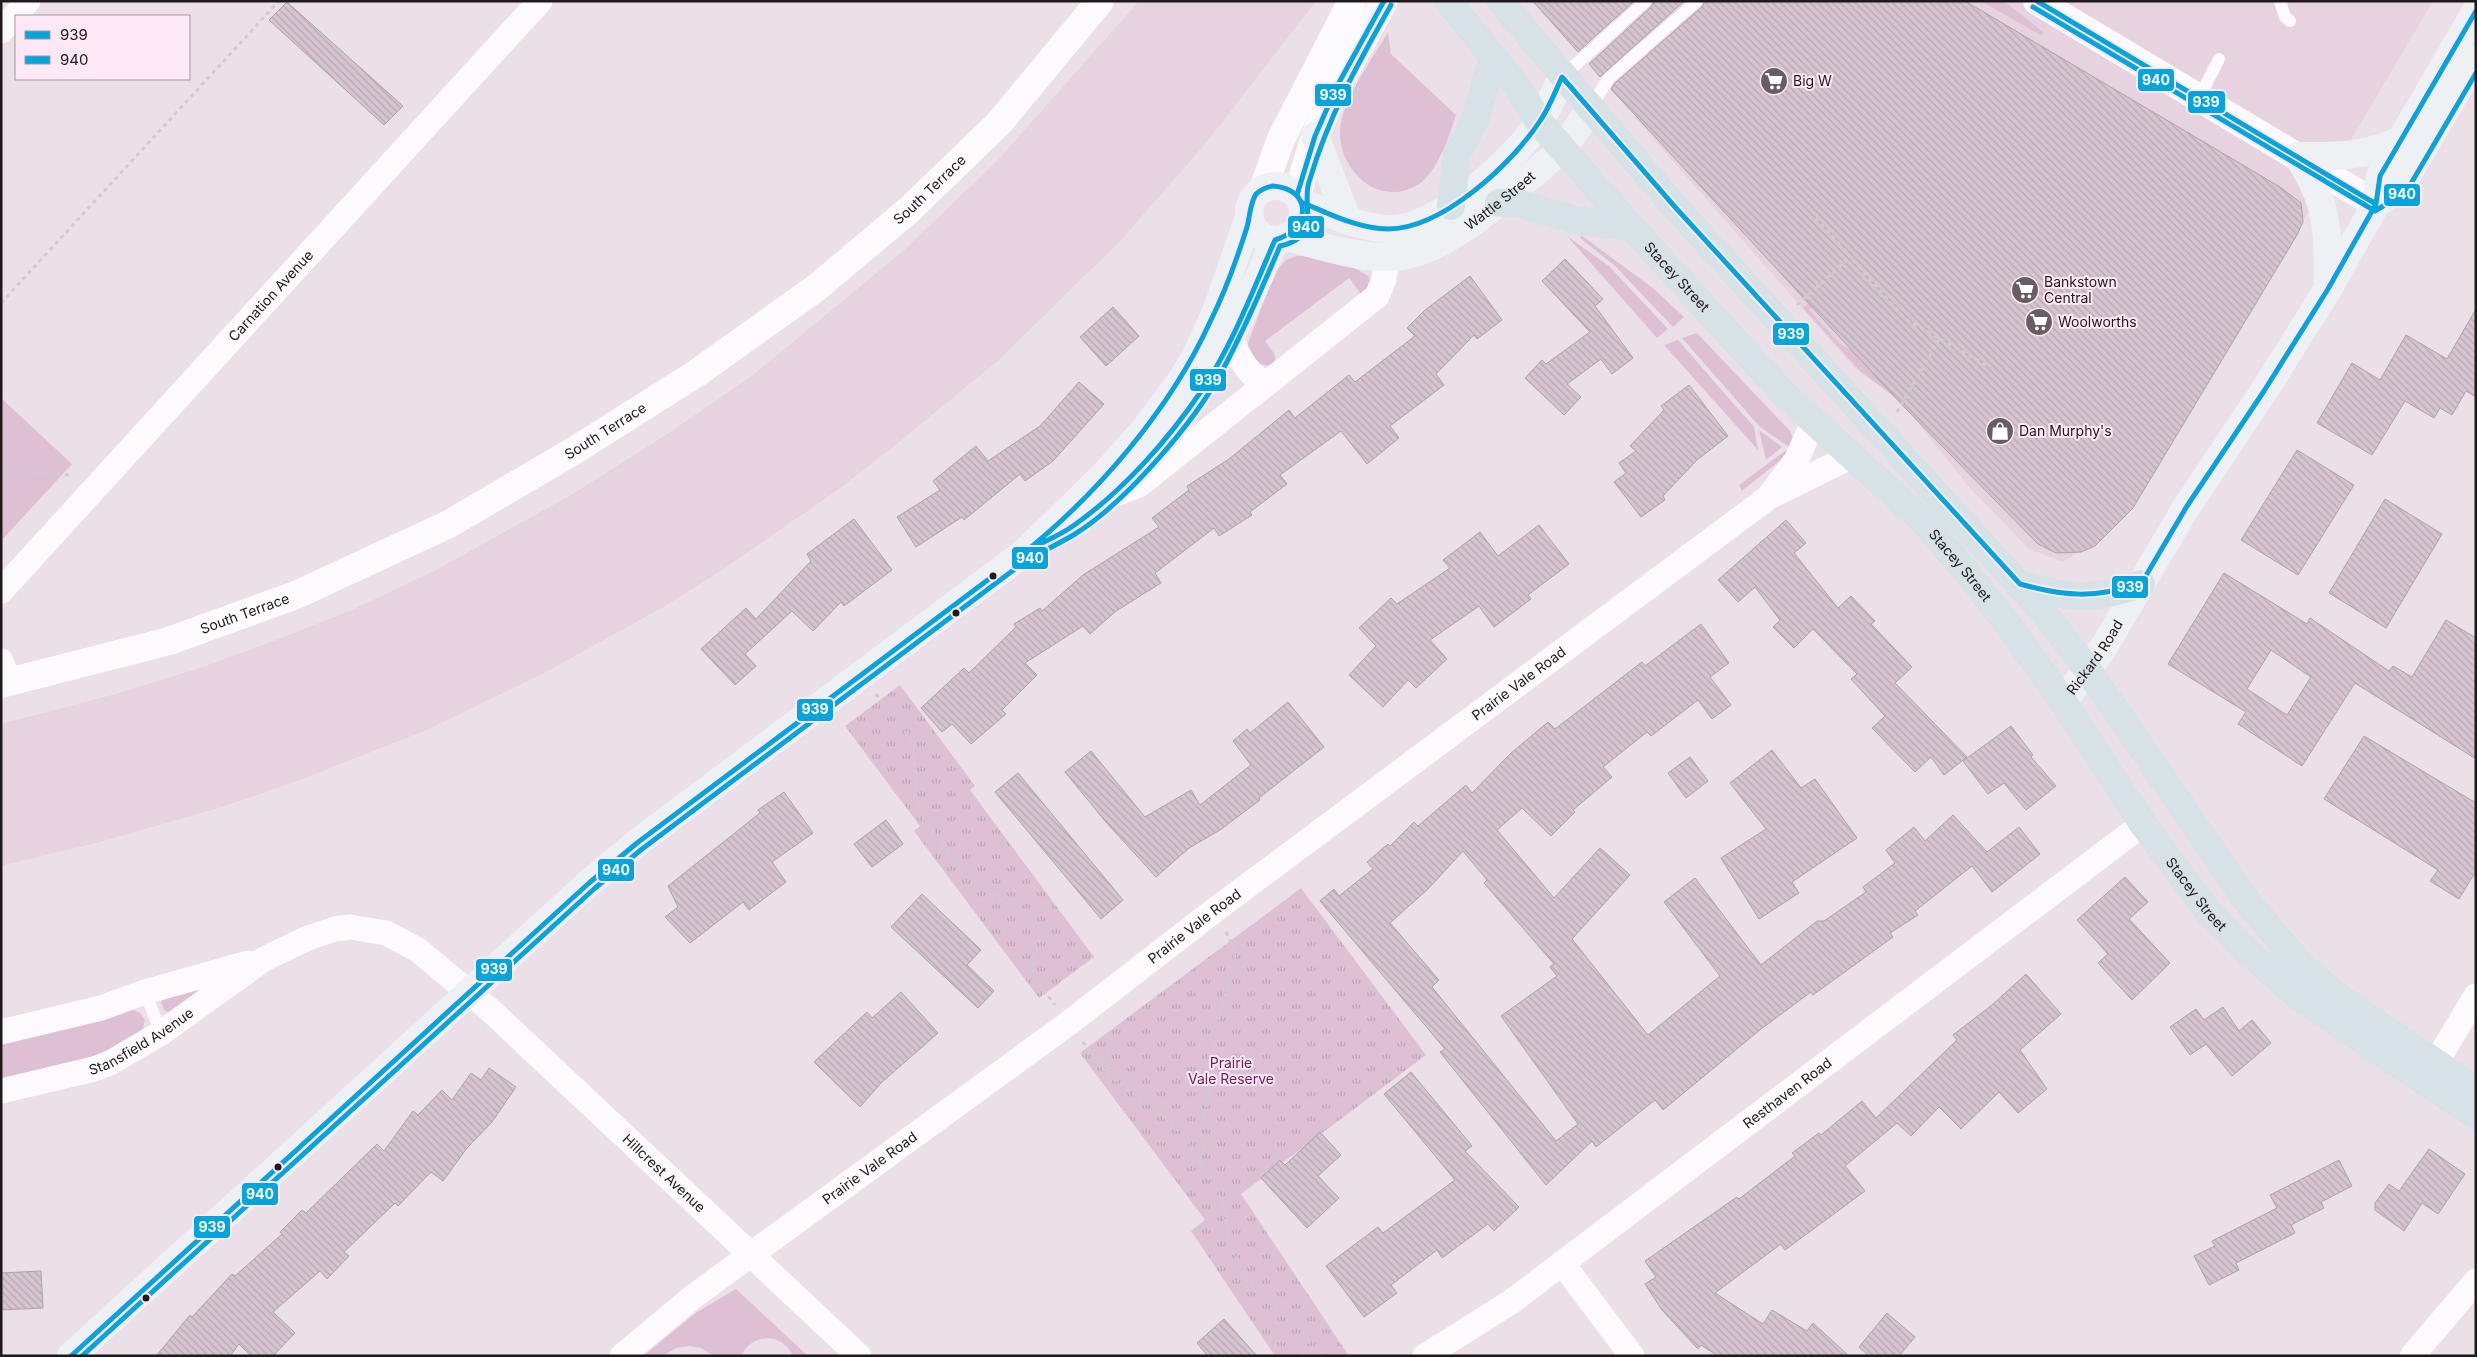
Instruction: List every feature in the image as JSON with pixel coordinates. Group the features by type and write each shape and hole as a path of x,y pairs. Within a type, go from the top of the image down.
{"highway":[{"name":"Stacey Street","path":"1448,1 1519,89 1539,122 1563,147 1632,228 1785,395 1923,522 1970,575 2063,702 2143,824 2210,914 2266,971 2339,1026 2476,1116"},
{"path":"1500,1 1589,109 1681,214 2020,584 2088,670 2244,897 2281,942 2306,968 2340,998 2476,1090"},
{"path":"1452,206 1457,154 1475,120 1493,57"},
{"path":"1499,203 1518,203 1576,220 1632,228"},
{"path":"2020,584 2057,595 2078,598 2097,597 2141,584"}],"main road":[{"name":"Rickard Road","path":"2063,702 2088,670 2196,492 2328,289 2376,204 2380,176 2476,11"},
{"name":"Rickard Road","path":"2376,204 2400,188 2476,58"},
{"name":"Wattle Street","path":"1299,198 1348,220 1381,228 1395,229 1417,225 1452,206 1488,178 1539,122 1562,77"},
{"name":"Wattle Street","path":"1281,238 1371,256 1387,257 1408,255 1438,243 1499,203 1563,147 1589,109"},
{"path":"1315,136 1348,220"},
{"path":"2328,289 2328,242 2324,215 2317,193 2298,156 2358,155 2377,151 2401,140"},
{"path":"72,1356 588,883 637,844 1024,553 1104,475 1145,428 1182,379 1206,336 1250,217 1252,201 1263,189 1281,186 1299,198 1302,218 1294,232 1281,238 1258,233 1250,217"},
{"path":"1024,553 1072,527 1109,497 1160,445 1183,417 1215,369 1281,238"}],"street":[{"path":"15,15 28,1"},
{"name":"Carnation Avenue","path":"1,591 540,1"},
{"name":"South Terrace","path":"4,676 169,641 296,595 449,524 572,452 696,373 816,288 910,210 1000,122 1100,1"},
{"path":"1263,189 1281,139 1352,1"},
{"path":"1299,198 1315,136 1336,88 1384,1"},
{"path":"2037,1 2376,204"},
{"path":"1,31 15,15"},
{"path":"1109,497 1139,485 1264,383 1377,296 1384,279 1387,257"},
{"path":"1231,338 1240,361 1253,376 1264,383"},
{"name":"Prairie Vale Road","path":"1769,497 1797,459 1814,420"},
{"name":"Prairie Vale Road","path":"622,1356 694,1296 836,1195 1061,1029 1211,913 1769,497 1852,456"},
{"name":"Resthaven Road","path":"1425,1356 1491,1315 1562,1263 2143,824"},
{"name":"Stansfield Avenue","path":"1,1091 94,1069 110,1063 161,1033 264,959 292,945 335,929 350,927 375,929 397,938 418,950 469,991"},
{"name":"Stansfield Avenue","path":"1,1032 100,1008 145,992 264,959"},
{"name":"Hillcrest Avenue","path":"469,991 860,1356"},
{"path":"2436,1064 2476,996"},
{"path":"1562,1263 1632,1356"},
{"path":"2412,1356 2476,1281"}],"lane":[{"path":"1562,77 1646,1"},
{"path":"1589,109 1609,78 1697,1"},
{"path":"2280,1 2284,17 2290,22"},
{"path":"2199,98 2219,59"},
{"path":"145,992 161,1033"}],"path":[{"path":"1,303 279,1"},
{"path":"1816,218 1905,319 1986,365"},
{"path":"1794,307 1850,257"},
{"path":"1897,412 1940,338"},
{"path":"1,471 71,475"},
{"path":"861,675 908,734 914,749 919,808 941,842 957,862 977,877 996,897 1012,907 1023,908 1031,913 1039,926 1041,937 1030,967 1050,998"},
{"path":"1200,1161 1204,1147 1200,1134 1201,1125 1209,1092 1217,1024 1235,961 1234,949 1225,931"},
{"path":"1101,1068 1112,1038"},
{"path":"1082,1040 1101,1068 1169,1120 1200,1161 1212,1179 1224,1208 1230,1247 1240,1268 1260,1295 1296,1322 1303,1331 1314,1356"}],"shaded area":[{"path":"1139,1 1316,1 1206,143 1122,239 1000,359 839,489 725,568 667,605 546,672 429,729 300,780 219,808 96,843 1,866 1,724 112,695 197,669 352,610 434,571 571,495 669,433 753,375 903,251 999,159"},
{"name":"Bankstown Central","path":"1531,1 2433,1 2138,500 2100,540 2062,562 2028,548 1970,488 1900,401 1854,367 1635,118 1637,89 1663,66 1600,9 1586,21 1546,18"}],"green space":[{"path":"1981,1 2004,1 2043,32 2042,36"},
{"path":"1388,32 1391,54 1456,115 1442,152 1426,178 1419,184 1404,191 1390,192 1377,189 1364,182 1354,172 1346,160 1340,131 1342,119 1352,93"},
{"path":"1581,235 1654,289 1684,317 1673,327 1615,266 1580,238"},
{"path":"1567,236 1609,266 1668,329 1657,338"},
{"path":"1296,256 1323,259 1355,269 1369,277 1371,287 1361,294 1349,278 1265,341 1273,352 1275,360 1274,364 1263,365 1252,357 1248,343 1275,272 1286,260"},
{"path":"1822,292 1825,295 1809,310 1839,343 1908,384 1899,400 1861,372 1803,308"},
{"path":"1697,333 1790,431 1794,441 1789,447 1759,426 1682,338"},
{"path":"1678,340 1754,427 1758,450 1664,345"},
{"path":"1,398 72,464 1,541"},
{"path":"1759,430 1782,447 1766,460"},
{"path":"1786,450 1787,455 1742,491 1739,485"},
{"path":"900,685 975,786 970,790 1094,957 1039,998 914,831 920,826 845,726"},
{"name":"Prairie Vale Reserve","path":"1301,888 1426,1055 1241,1194 1349,1356 1275,1356 1191,1231 1205,1220 1080,1053"},
{"path":"197,987 200,991 171,1014 164,1010 161,1003 163,998"},
{"path":"132,1009 140,1013 145,1020 142,1032 105,1056 1,1082 1,1041"},
{"path":"736,1289 808,1356 793,1356 782,1343 775,1339 767,1338 752,1343 741,1356 714,1356 701,1348 690,1346 676,1348 663,1356 643,1356 697,1312"}],"building":[{"path":"1533,1 1634,1 1578,52"},
{"path":"1654,1 1684,1 1600,77 1589,64 1651,7"},
{"name":"Bankstown Central","path":"1705,1 1965,1 2280,187 2301,203 2303,222 2297,235 2133,508 2095,546 2081,552 2056,553 2038,544 1904,407 1611,89 1615,83 1702,7"},
{"path":"287,2 403,106 384,125 269,20"},
{"path":"1565,259 1603,299 1595,306 1633,358 1612,374 1601,359 1567,384 1581,397 1564,415 1525,378 1542,360 1546,364 1590,332 1542,281"},
{"path":"1470,276 1502,320 1477,339 1474,335 1436,374 1444,385 1390,426 1399,438 1367,464 1341,431 1280,475 1287,484 1250,512 1252,515 1219,536 1214,528 1155,573 1161,583 1116,611 1090,634 1083,626 1025,663 1037,675 1002,710 1006,714 971,744 952,724 942,732 921,708 964,668 969,673 1016,627 1014,624 1040,608 1042,611 1083,575 1159,527 1152,518 1189,490 1187,486 1229,459 1289,410 1295,418 1349,375 1355,382 1415,336 1407,328 1425,310"},
{"path":"1113,307 1139,336 1106,366 1080,337"},
{"path":"2476,309 2476,397 2466,391 2452,415 2440,408 2434,418 2405,401 2372,455 2317,423 2352,363 2380,380 2406,335 2447,359"},
{"path":"1079,382 1104,404 1053,461 1025,481 1020,474 964,520 962,517 916,547 897,517 940,490 933,481 976,446 988,461 1040,426"},
{"path":"1689,385 1728,436 1697,460 1663,496 1665,500 1641,517 1614,482 1626,473 1619,463 1636,451 1630,446 1664,410 1661,406"},
{"path":"2297,450 2354,485 2298,575 2241,540"},
{"path":"2385,499 2442,534 2386,628 2329,593"},
{"path":"854,519 892,570 844,606 841,602 813,631 792,611 745,654 756,666 735,685 701,649 746,608 756,619 811,561 807,554"},
{"path":"1786,520 1806,543 1794,553 1838,608 1851,596 1875,621 1871,624 1912,667 1895,683 1967,757 1944,775 1931,757 1915,772 1872,728 1885,716 1851,679 1857,674 1813,629 1794,648 1773,627 1780,620 1755,587 1738,602 1718,580"},
{"path":"1539,525 1569,564 1528,595 1531,599 1494,627 1479,606 1430,640 1447,659 1416,688 1408,680 1383,707 1349,675 1376,646 1359,628 1391,598 1397,604 1450,568 1443,560 1480,532 1498,556"},
{"path":"2224,573 2307,624 2310,618 2389,671 2393,666 2412,677 2446,620 2476,638 2476,759 2355,683 2302,766 2238,724 2246,712 2168,664","holes":["2271,650 2311,677 2287,715 2247,689"]},
{"path":"1701,624 1729,663 1710,677 1731,705 1712,719 1698,700 1651,736 1647,732 1603,767 1612,777 1573,810 1575,812 1551,836 1522,808 1497,830 1554,898 1600,848 1630,875 1572,939 1648,1035 1720,976 1664,902 1695,878 1761,965 1817,921 1824,921 1866,892 1863,887 1895,863 1886,850 1914,827 1925,841 1953,815 1987,852 2019,827 2040,854 1992,892 1972,866 1915,911 1918,915 1890,933 1893,937 1813,995 1811,992 1761,1029 1663,1110 1655,1100 1596,1147 1592,1141 1546,1185 1440,1052 1445,1049 1320,901 1334,889 1339,896 1373,869 1367,862 1388,844 1390,846 1414,822 1418,826 1466,785 1472,793 1510,754 1548,722 1555,729 1642,662 1645,666","holes":["1463,851 1487,880 1484,883 1554,964 1550,967 1557,976 1501,1016 1578,1124 1556,1141 1432,987 1439,980 1390,923 1428,889"]},
{"path":"1288,702 1324,747 1259,798 1260,800 1220,830 1189,848 1156,877 1105,821 1065,772 1091,751 1145,817 1191,790 1200,805 1251,765 1233,741 1247,729 1250,733"},
{"path":"2011,726 2033,755 2031,757 2056,786 2026,810 2004,783 1988,794 1963,761"},
{"path":"2364,736 2476,803 2476,871 2459,899 2430,881 2438,870 2324,799"},
{"path":"1772,750 1801,788 1815,779 1857,838 1792,882 1799,893 1759,919 1721,858 1766,829 1730,783"},
{"path":"1690,757 1708,781 1686,798 1668,773"},
{"path":"1018,773 1123,900 1101,919 995,792"},
{"path":"784,792 813,833 772,862 786,882 749,910 743,902 690,943 665,917 678,907 668,886 760,813 758,810"},
{"path":"886,820 903,844 872,867 854,844"},
{"path":"2125,877 2148,902 2129,919 2170,963 2132,1000 2098,963 2108,954 2077,920"},
{"path":"922,894 981,950 967,965 994,991 978,1008 891,927"},
{"path":"2026,974 2061,1014 2020,1050 2047,1089 2018,1113 1999,1092 1961,1129 1939,1107 1911,1136 1897,1123 1845,1166 1865,1191 1785,1250 1781,1244 1715,1293 1763,1324 1772,1310 1807,1331 1813,1323 1849,1356 1718,1356 1701,1345 1698,1349 1662,1310 1645,1284 1656,1277 1645,1261 1737,1197 1739,1199 1795,1156 1792,1153 1819,1133 1821,1135 1862,1101 1876,1118 1957,1040 1953,1035 1992,1005"},
{"path":"901,992 938,1033 881,1083 860,1107 814,1062 867,1012 872,1018"},
{"path":"2223,1007 2239,1031 2252,1020 2271,1043 2232,1076 2206,1044 2190,1055 2170,1027 2196,1009 2204,1020"},
{"path":"489,1068 516,1087 492,1122 467,1148 443,1181 431,1172 398,1206 395,1203 344,1252 349,1256 327,1279 320,1271 273,1312 295,1333 273,1356 251,1356 239,1344 230,1356 156,1356 190,1315 192,1317 232,1274 235,1276 282,1234 280,1232 302,1210 306,1213 377,1144 384,1151 413,1111 418,1115 442,1090 452,1100 471,1073 481,1080"},
{"path":"1411,1072 1472,1146 1465,1151 1519,1207 1494,1231 1488,1224 1442,1258 1437,1250 1391,1285 1397,1293 1364,1317 1326,1266 1378,1227 1383,1233 1455,1180 1384,1094"},
{"path":"1320,1132 1341,1155 1318,1176 1339,1198 1307,1228 1261,1178 1280,1160 1285,1165"},
{"path":"2429,1149 2465,1174 2438,1214 2422,1203 2404,1231 2375,1210 2375,1203 2389,1184 2399,1191"},
{"path":"2339,1160 2352,1186 2321,1202 2324,1208 2291,1225 2295,1233 2236,1263 2239,1270 2209,1285 2194,1256 2215,1246 2212,1241 2277,1208 2270,1195"},
{"path":"41,1271 43,1308 1,1310 1,1273"},
{"path":"1887,1313 1915,1337 1899,1356 1869,1356 1859,1347"},
{"path":"1224,1319 1257,1356 1208,1356 1197,1343"}],"transit line":[{"name":"939","path":"1297,195 1315,136 1336,88 1384,1"},
{"name":"939","path":"2037,1 2376,204"},
{"name":"940","path":"82,1356 594,889 642,849 1028,559 1075,534 1095,520 1136,483 1176,437 1210,392 1238,340 1280,246 1302,235 1306,228 1309,182 1325,135 1355,70 1391,5"},
{"name":"940","path":"2033,7 2375,211 2406,192 2476,73"},
{"name":"939","path":"1301,202 1343,220 1377,228 1388,229 1409,226 1431,218 1474,191 1512,156 1528,138 1543,116 1562,77 1675,207 2020,584 2066,593 2095,594 2109,592 2141,584 2187,506 2264,391 2328,289 2376,204 2380,176 2476,11"},
{"name":"939","path":"1273,186 1286,189 1295,194 1301,202 1301,219 1296,227 1287,235 1275,240 1233,336 1202,390 1175,427 1127,481 1073,526 1020,556 1103,479 1152,419 1174,387 1193,355 1221,299 1247,227 1254,198 1260,191 1273,186"},
{"name":"939","path":"637,843 993,576"},
{"name":"939","path":"637,843 993,576"},
{"name":"939","path":"71,1356 589,883 637,843"}],"place":[{"name":"Big W","path":"1774,81"},
{"name":"Bankstown Central","path":"2025,290"},
{"name":"Woolworths","path":"2039,322"},
{"name":"Dan Murphy's","path":"2000,431"}]}
